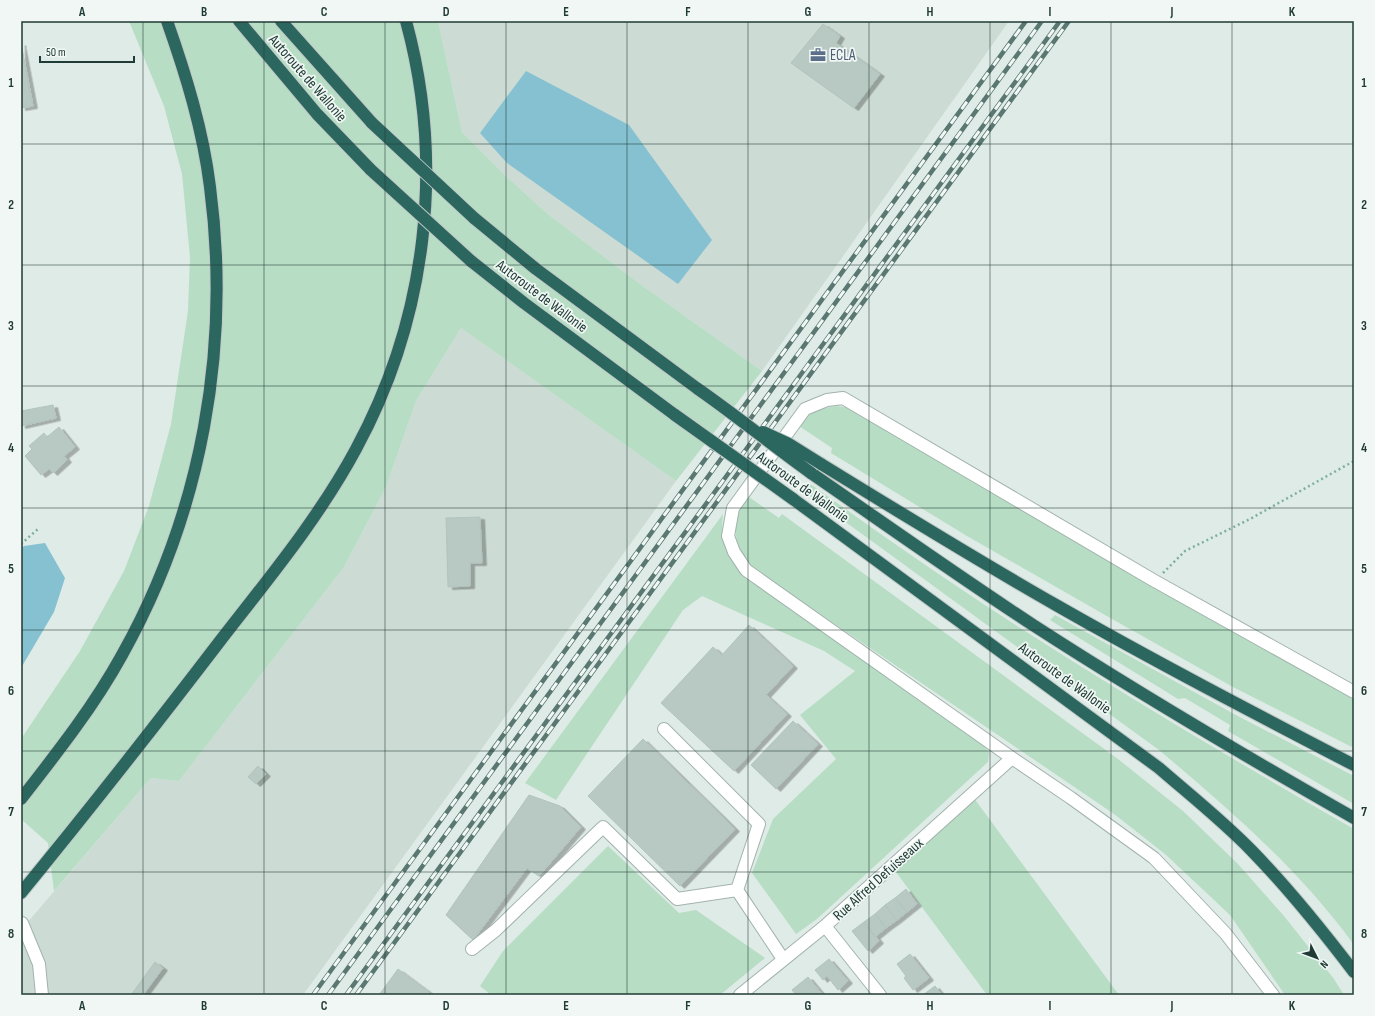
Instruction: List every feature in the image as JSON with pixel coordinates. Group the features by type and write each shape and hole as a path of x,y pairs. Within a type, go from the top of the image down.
{"highway":[{"path":"21,798 88,710 122,656 149,602 173,545 192,486 205,429 214,365 217,304 216,244 210,185 199,126 184,68 167,21"},
{"name":"Autoroute de Wallonie","path":"239,21 317,114 371,170 471,261 524,303 675,415 793,499 1159,768 1252,850 1314,920 1354,972"},
{"name":"Autoroute de Wallonie","path":"281,21 372,123 474,218 536,269 698,389 748,424 780,452 964,579 1102,669 1235,750 1354,818"},
{"path":"21,893 161,718 292,547 331,491 353,455 380,400 404,338 419,264 427,207 426,141 421,92 406,21"},
{"path":"748,424 790,444 973,557 1057,606 1214,692 1354,765"}],"street":[{"path":"1272,995 1226,934 1154,858 746,570 734,552 728,536 733,508 805,409 827,400 843,398 1153,580 1354,692"},
{"path":"664,729 759,824 737,890"},
{"name":"Rue Alfred Defuisseaux","path":"740,995 825,926 1012,758"},
{"path":"472,949 496,930 603,827 676,899 737,890"},
{"path":"737,890 784,959"},
{"path":"22,923 39,964 43,994"},
{"path":"825,926 880,995"}],"path":[{"path":"1153,580 1167,571 1185,551 1250,519 1354,461"},
{"path":"21,544 38,530"}],"shaded area":[{"path":"438,21 1009,21 762,371 640,284 549,215 508,178 462,132"},
{"path":"461,328 676,481 303,995 21,995 21,930 151,778 179,781 344,567 386,487 416,401"}],"green space":[{"path":"129,21 438,21 462,132 508,178 549,215 640,284 762,371 676,481 461,328 416,401 386,487 344,567 179,781 151,778 54,891 48,843 21,819 21,739 80,651 124,571 149,506 171,424 188,311 190,257 182,174 164,106"},
{"path":"837,406 851,408 1354,695 1354,748 1233,687 967,536 831,453 832,448 796,424 813,410"},
{"path":"809,483 1006,619 1104,681 1354,829 1354,945 1311,891 1287,866 1237,818 1185,772 1159,750 803,491"},
{"path":"746,495 779,518 782,514 1118,759 1183,811 1238,864 1284,916 1334,979 1344,995 1285,995 1230,915 1165,854 1114,814 748,565 742,555 736,539 736,523 738,514"},
{"path":"723,514 722,533 726,548 733,561 745,576 974,735 989,752 988,762 817,919 796,934 752,873 773,819 836,759 800,715 855,671 824,651 702,596 683,610 556,800 525,783"},
{"path":"1055,615 1234,714 1354,776 1354,804 1228,731 1230,725 1185,698 1178,699 1050,620"},
{"path":"968,790 1119,995 987,995 893,868"},
{"path":"608,846 679,913 696,910 765,958 720,995 491,995 480,986 503,951"}],"water":[{"path":"526,71 629,125 712,240 678,284 507,163 480,133"},
{"path":"45,543 65,578 54,612 21,668 21,548 24,546"}],"building":[{"path":"823,24 840,36 836,43 880,74 854,108 791,63"},
{"path":"21,43 33,106 21,108"},
{"path":"53,405 56,418 21,426 21,411"},
{"path":"59,427 75,447 64,456 67,460 53,473 49,469 41,475 25,456 32,449 29,446 44,433 47,437"},
{"path":"480,517 482,563 470,563 470,586 448,587 446,518"},
{"path":"749,625 793,666 766,695 787,714 734,771 661,703 713,647 722,655"},
{"path":"793,721 818,744 776,789 751,765"},
{"path":"643,739 735,829 680,886 588,796"},
{"path":"258,766 266,774 256,784 248,777"},
{"path":"529,795 560,806 581,827 539,876 527,868 473,940 446,915"},
{"path":"906,889 917,904 907,912 895,898"},
{"path":"895,898 907,912 897,920 885,905"},
{"path":"885,905 897,920 886,928 875,914"},
{"path":"875,914 886,928 875,937 864,922"},
{"path":"864,922 879,941 868,951 852,931"},
{"path":"910,954 929,978 913,990 904,978 906,976 897,964"},
{"path":"829,959 848,981 838,990 827,976 823,980 815,970"},
{"path":"155,962 163,968 143,995 131,995"},
{"path":"398,969 429,992 427,995 379,995"},
{"path":"808,977 823,995 796,995 792,990"},
{"path":"935,986 942,995 923,995"}],"railway":[{"path":"313,995 1026,21"},
{"path":"328,995 1042,21"},
{"path":"346,995 1060,21"},
{"path":"356,995 1069,21"}],"place":[{"name":"ECLA","path":"818,55"}]}
